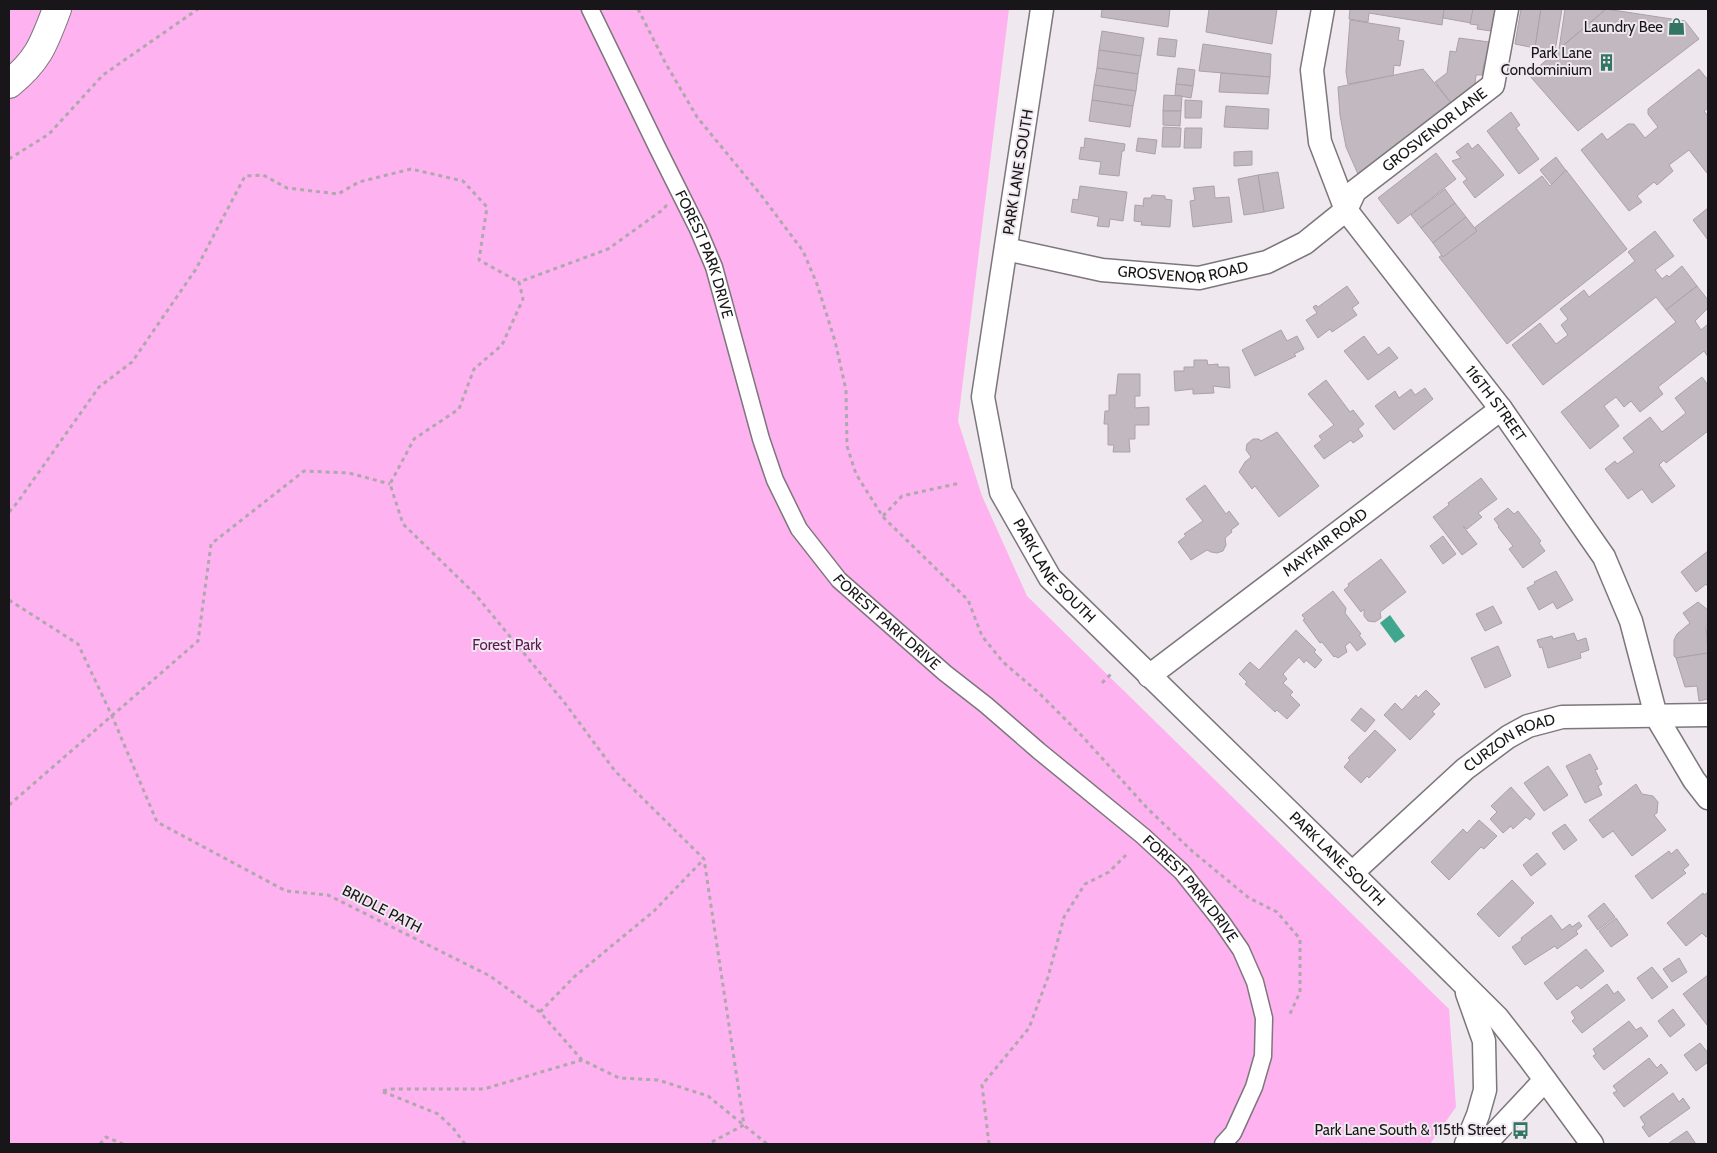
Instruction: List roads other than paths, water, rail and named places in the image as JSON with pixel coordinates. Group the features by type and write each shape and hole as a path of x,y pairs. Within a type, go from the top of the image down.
{"highway":[{"path":"9,84 35,58 43,46 55,12"}],"street":[{"name":"FOREST PARK DRIVE","path":"590,9 698,229 714,267 761,439 775,480 799,529 839,580 945,673 1143,836 1182,872 1221,921 1241,950 1255,982 1264,1018 1263,1056 1254,1087 1233,1133 1223,1144"},
{"name":"PARK LANE SOUTH","path":"1042,9 984,397 1002,492 1050,578 1497,1017 1592,1144"},
{"name":"116TH STREET","path":"1323,9 1312,70 1320,142 1346,210 1501,409 1604,558 1631,622 1656,716 1694,780 1708,798"},
{"name":"GROSVENOR LANE","path":"1346,210 1355,191 1493,85 1507,9"},
{"name":"GROSVENOR ROAD","path":"1006,250 1102,270 1199,278 1266,262 1305,243 1346,210"},
{"name":"MAYFAIR ROAD","path":"1149,676 1501,409"},
{"name":"CURZON ROAD","path":"1352,873 1465,769 1508,737 1528,726 1562,717 1708,715"},
{"name":"PARK LANE SOUTH","path":"1464,985 1480,1025 1484,1042 1485,1090 1478,1115 1466,1144"},
{"path":"1485,1144 1544,1080"}],"place":[{"name":"Laundry Bee","path":"1677,27"},
{"name":"Park Lane Condominium","path":"1606,62"},
{"name":"Park Lane South & 115th Street","path":"1520,1130"}],"park label":[{"name":"Forest Park","path":"507,645"}]}
